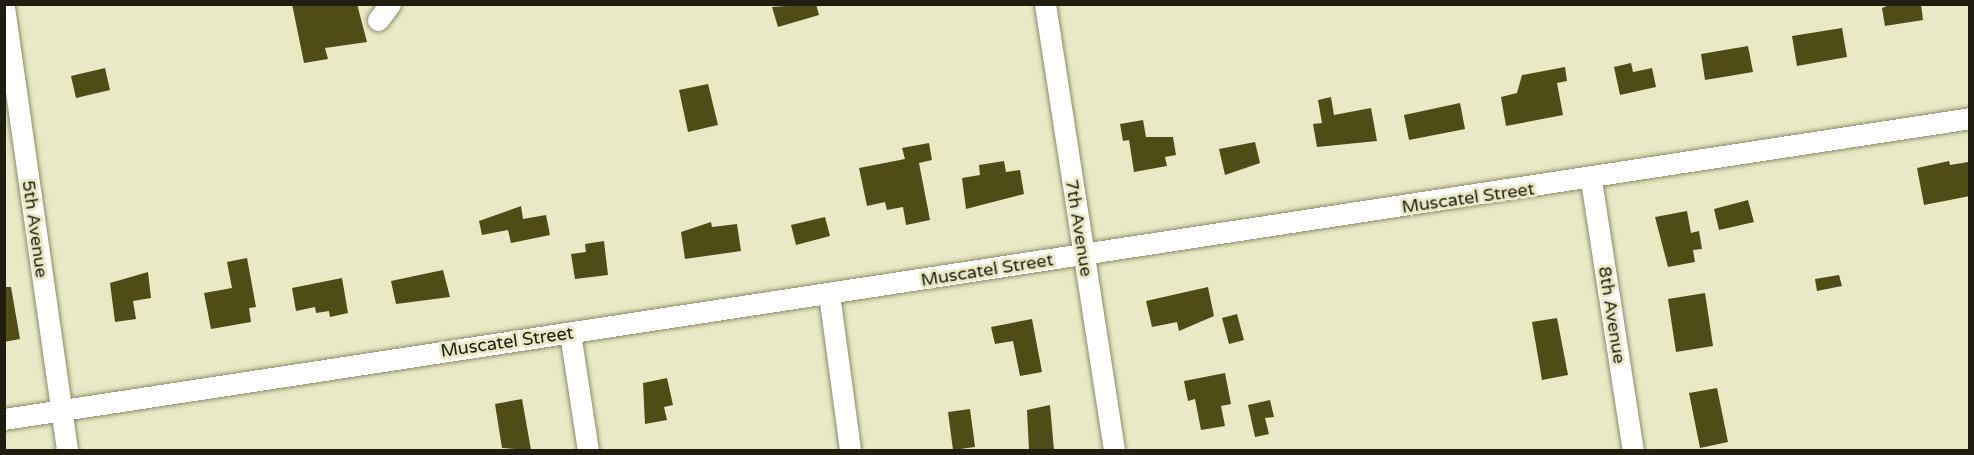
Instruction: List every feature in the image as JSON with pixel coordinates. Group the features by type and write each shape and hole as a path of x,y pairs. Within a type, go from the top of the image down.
{"street":[{"name":"7th Avenue","path":"1045,4 1114,450"},
{"name":"5th Avenue","path":"4,7 67,450"},
{"name":"Muscatel Street","path":"4,419 1591,180 1970,118"},
{"name":"8th Avenue","path":"1591,180 1632,450"},
{"path":"829,294 850,450"},
{"path":"570,333 588,450"}],"building":[{"path":"292,4 357,4 367,42 325,48 328,59 304,63"},
{"path":"816,4 819,15 778,27 772,7"},
{"path":"1892,4 1921,4 1923,20 1885,26 1882,8"},
{"path":"1842,28 1847,57 1797,66 1792,36"},
{"path":"1748,46 1753,72 1705,80 1701,54"},
{"path":"1631,63 1633,72 1652,68 1656,87 1620,95 1614,67"},
{"path":"1565,67 1567,81 1557,83 1563,115 1506,126 1501,97 1517,93 1522,75"},
{"path":"105,68 110,90 76,98 71,76"},
{"path":"708,84 718,125 688,132 679,90"},
{"path":"1331,97 1334,115 1371,108 1377,141 1317,147 1313,124 1322,123 1318,100"},
{"path":"1460,103 1465,129 1409,140 1404,115"},
{"path":"1143,120 1146,137 1173,137 1176,155 1165,157 1167,166 1134,172 1129,140 1123,141 1120,124"},
{"path":"1255,142 1260,163 1225,175 1219,149"},
{"path":"929,143 932,160 919,163 930,220 906,225 903,207 887,210 885,202 867,206 859,168 905,159 902,148"},
{"path":"1004,161 1006,172 1020,170 1024,194 966,209 962,178 980,175 979,165"},
{"path":"1949,161 1950,165 1968,162 1970,196 1924,205 1917,168"},
{"path":"1748,200 1754,222 1719,230 1714,209"},
{"path":"521,206 523,219 546,215 550,235 511,243 508,230 482,235 479,221"},
{"path":"1687,211 1691,233 1699,231 1702,249 1693,250 1695,262 1668,267 1655,217"},
{"path":"825,217 830,236 796,245 791,225"},
{"path":"711,222 712,227 737,224 741,251 685,259 681,232"},
{"path":"604,241 608,275 575,279 571,254 586,252 585,244"},
{"path":"247,258 256,307 249,308 251,322 211,329 204,293 232,288 227,262"},
{"path":"443,270 450,297 396,304 391,281"},
{"path":"148,272 151,298 133,301 136,319 115,322 110,283"},
{"path":"1839,275 1842,286 1817,291 1815,279"},
{"path":"342,278 348,313 330,317 329,311 316,313 315,307 296,311 292,288"},
{"path":"4,287 11,287 20,339 4,342"},
{"path":"1208,287 1214,316 1179,331 1177,322 1152,327 1146,301"},
{"path":"1705,293 1713,346 1676,352 1668,299"},
{"path":"1237,314 1244,340 1229,344 1222,318"},
{"path":"1557,318 1568,375 1542,380 1532,322"},
{"path":"1032,319 1042,372 1020,376 1013,341 995,344 991,327"},
{"path":"1225,373 1231,404 1221,406 1225,426 1201,430 1195,399 1188,401 1184,381"},
{"path":"667,378 673,405 664,407 667,420 645,424 643,383"},
{"path":"1717,388 1728,442 1700,448 1689,393"},
{"path":"522,399 531,450 502,448 495,404"},
{"path":"1270,400 1274,417 1265,418 1269,434 1255,437 1248,405"},
{"path":"1050,405 1054,450 1029,450 1027,410"},
{"path":"970,409 975,447 953,450 948,412"}]}
